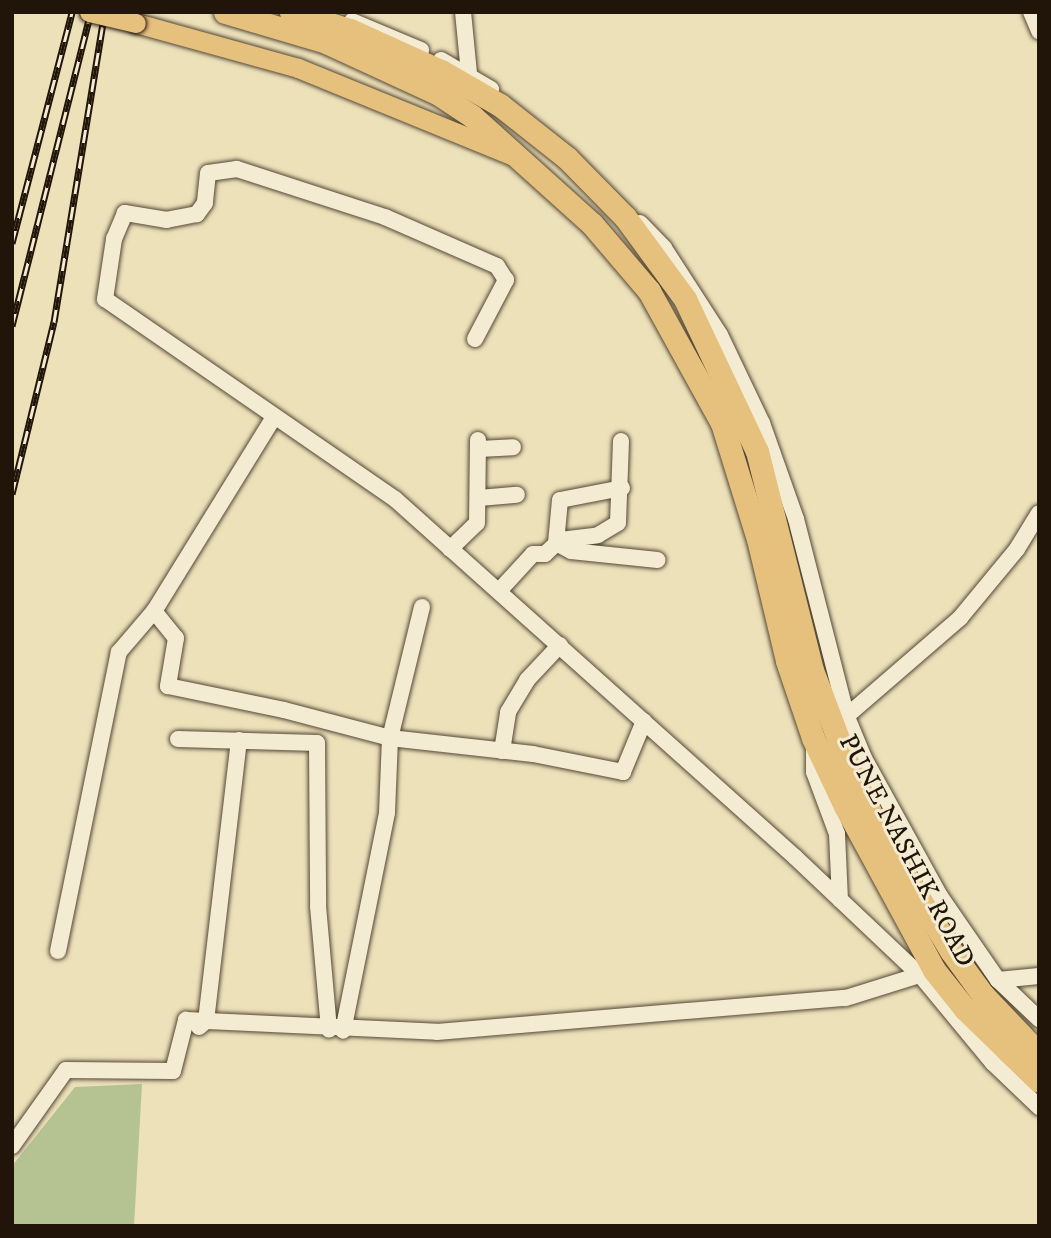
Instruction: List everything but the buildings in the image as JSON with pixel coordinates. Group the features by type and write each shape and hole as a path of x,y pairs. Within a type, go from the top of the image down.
{"highway":[{"path":"225,12 326,42 407,76 472,116 592,224 649,291 686,351 722,423 758,539 787,661 831,727"},
{"path":"290,12 350,30 441,71 500,104 567,158 625,217 684,299 757,451 812,670 831,727"},
{"name":"PUNE NASHIK ROAD","path":"831,727 845,806 927,973 1039,1081"},
{"name":"PUNE NASHIK ROAD","path":"831,727 882,837 951,951 983,995 1039,1054"}],"main road":[{"path":"89,12 298,68 516,157"}],"street":[{"path":"323,12 377,29 469,73 592,171 664,248 720,335 762,423 796,519 831,727 900,825 940,897 998,980 1039,1019"},
{"path":"375,12 377,29"},
{"path":"463,12 469,73"},
{"path":"1031,12 1039,31"},
{"path":"475,339 506,280 497,267 385,217 237,169 208,173 205,203 197,214 182,220 125,213 114,239 105,299 395,499 645,721 840,900 927,973 993,1063 1039,1107"},
{"path":"58,951 119,652 154,611 274,417"},
{"path":"499,591 529,557 545,554 556,544 598,535 615,526 620,519 621,441"},
{"path":"450,549 477,523 479,444 513,447"},
{"path":"556,544 560,500 622,488"},
{"path":"479,498 517,495"},
{"path":"840,900 837,834 814,772 831,727 960,618 1017,549 1039,513"},
{"path":"556,544 571,551 658,560"},
{"path":"336,1030 387,813 390,738 422,607"},
{"path":"154,611 176,638 169,686 284,710 390,738 502,751 623,772 645,721"},
{"path":"502,751 508,712 527,680 560,645"},
{"path":"178,738 317,743 318,906 336,1030"},
{"path":"205,1022 239,740"},
{"path":"12,1146 66,1070 173,1071 186,1020 336,1030 438,1031 846,998 927,973"},
{"path":"998,980 1039,976"}],"green space":[{"path":"142,1084 134,1226 12,1226 12,1166 75,1087"}],"railway":[{"path":"12,243 72,12"},
{"path":"12,326 91,12"},
{"path":"12,494 54,322 105,12"}]}
